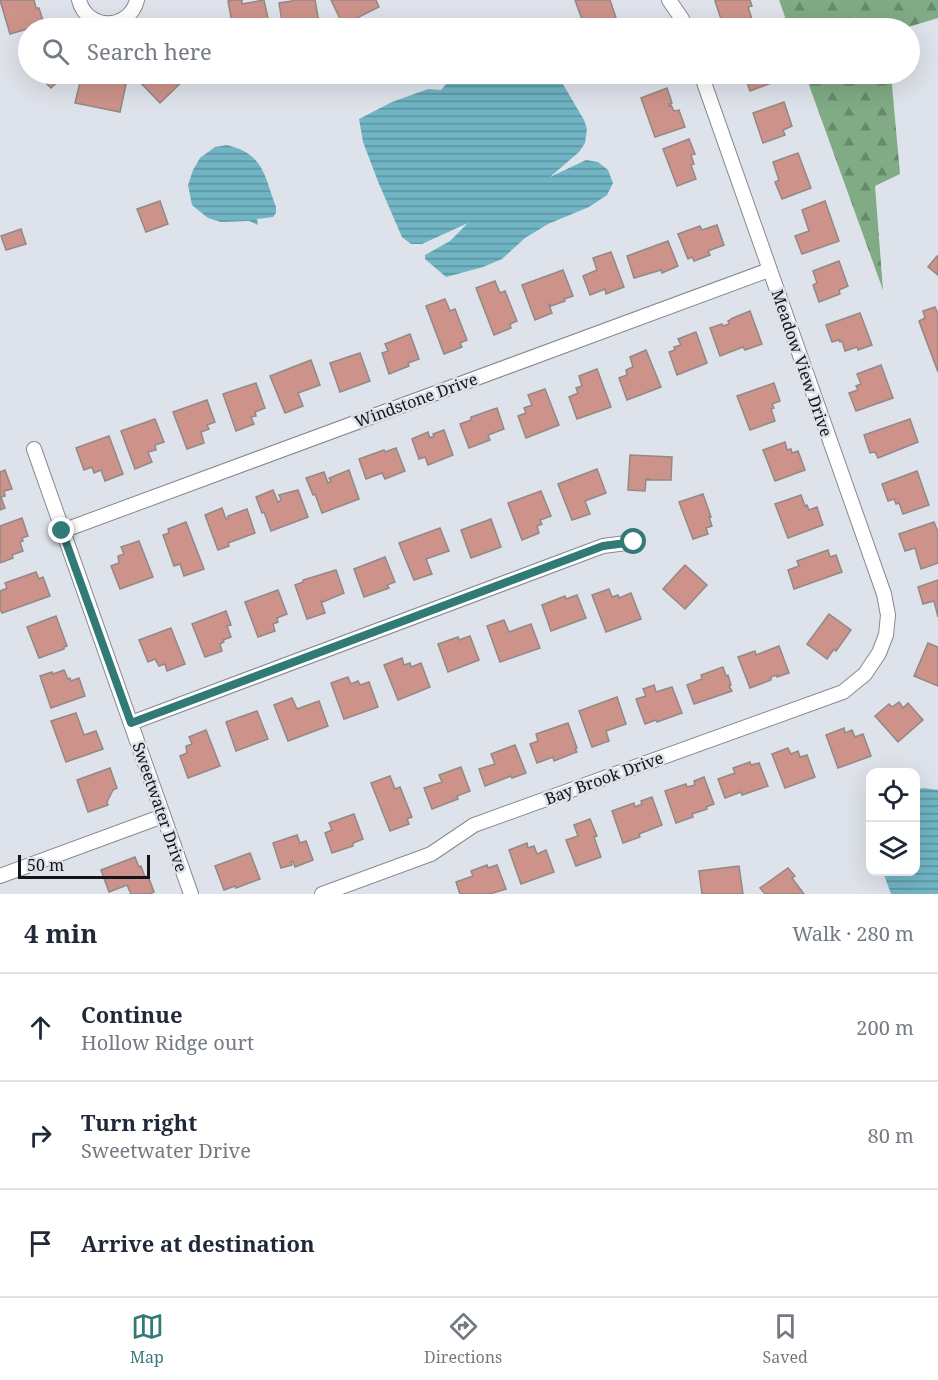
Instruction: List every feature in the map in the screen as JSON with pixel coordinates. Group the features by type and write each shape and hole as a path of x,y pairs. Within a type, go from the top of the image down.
{"street":[{"path":"79,0 84,12 90,18"},
{"path":"125,18 131,13 137,0"},
{"path":"669,0 681,18"},
{"name":"Meadow View Drive","path":"705,84 884,594 888,615 886,634 879,653"},
{"name":"Windstone Drive","path":"62,531 770,270"},
{"name":"Sweetwater Drive","path":"34,449 191,894"},
{"path":"131,723 603,546 634,542"},
{"name":"Bay Brook Drive","path":"322,894 431,854 474,825 843,692 864,674 879,653"},
{"path":"0,876 163,816"}],"green space":[{"path":"779,0 938,0 938,18 920,23 920,18 785,18"},
{"path":"809,84 892,84 900,174 875,186 883,290"}],"water":[{"path":"446,84 563,84 587,129 585,143 579,152 550,177 586,160 598,162 608,170 613,183 607,195 589,207 548,224 525,238 502,259 483,267 446,277 425,259 425,255 450,241 468,223 422,244 411,244 402,237 363,142 359,119 392,102 428,89 441,90"},
{"path":"227,145 249,154 256,160 265,176 276,213 273,217 257,219 258,225 249,221 221,222 208,218 192,205 188,185 200,158 215,147"},
{"path":"920,788 938,790 938,894 891,894 884,876 920,876"}],"building":[{"path":"0,0 34,0 42,18 18,18 18,32 10,34"},
{"path":"242,0 242,4 264,0 268,18 231,18 228,1"},
{"path":"315,0 318,18 281,18 279,3"},
{"path":"331,0 376,0 379,7 357,18 340,18"},
{"path":"575,0 610,0 616,18 581,18"},
{"path":"750,0 752,6 748,7 752,18 721,18 715,1"},
{"path":"80,84 126,84 120,112 75,103"},
{"path":"142,84 180,84 160,103"},
{"path":"748,84 769,84 750,91"},
{"path":"667,88 672,103 669,106 671,105 674,111 679,110 685,127 655,137 641,98"},
{"path":"784,102 792,126 783,130 785,135 763,143 753,113"},
{"path":"689,139 695,154 691,155 694,164 691,165 696,179 677,186 663,149"},
{"path":"798,153 811,188 782,199 775,182 779,180 773,162"},
{"path":"160,201 168,224 146,232 137,209"},
{"path":"825,201 839,241 802,254 795,236 809,231 802,210"},
{"path":"717,225 724,245 708,251 710,255 694,261 692,257 688,259 678,234 700,226 702,230"},
{"path":"21,229 26,244 6,250 1,236"},
{"path":"668,241 678,266 662,273 661,270 634,278 627,256"},
{"path":"611,252 624,287 606,294 605,289 590,295 583,276 597,270 593,258"},
{"path":"938,256 938,275 928,267"},
{"path":"839,261 848,286 839,290 840,294 819,302 813,285 817,283 813,271"},
{"path":"563,270 573,296 551,306 550,304 552,313 535,320 522,285"},
{"path":"495,281 500,293 505,291 517,321 510,324 511,328 494,335 476,288"},
{"path":"445,299 450,311 455,309 467,340 460,343 462,347 444,354 426,306"},
{"path":"935,307 938,314 938,372 919,321 925,318 923,311"},
{"path":"750,311 762,344 745,350 743,347 720,356 710,328 729,324 728,321"},
{"path":"860,313 872,345 858,350 857,347 845,351 842,341 832,342 826,325"},
{"path":"696,332 707,363 677,375 669,352 681,345 678,339"},
{"path":"410,334 419,359 389,374 382,353 388,351 385,344"},
{"path":"646,350 661,387 627,400 619,378 627,375 626,370 633,367 630,357"},
{"path":"360,353 370,381 340,392 330,363"},
{"path":"311,360 320,385 298,393 303,406 285,413 270,376"},
{"path":"881,365 893,398 856,411 849,393 858,390 856,386 861,384 857,374"},
{"path":"597,369 611,407 577,419 569,397 578,393 576,388 582,386 579,376"},
{"path":"256,383 265,408 255,412 256,416 251,417 254,424 236,431 223,394"},
{"path":"774,383 780,401 772,404 774,408 771,409 775,421 750,430 737,396"},
{"path":"545,389 559,425 526,438 518,416 526,413 524,408 532,405 528,395"},
{"path":"207,400 215,422 207,425 209,429 201,432 204,443 187,449 173,412"},
{"path":"497,408 504,429 488,435 490,440 469,448 460,424 471,420 471,417"},
{"path":"155,419 164,442 155,445 156,450 148,452 152,462 135,469 121,431"},
{"path":"910,419 918,442 878,458 875,452 870,453 864,435"},
{"path":"444,430 453,455 428,465 425,457 419,459 412,439 428,432 430,438 434,436 433,434"},
{"path":"109,436 123,474 105,481 101,470 94,473 92,467 84,470 76,448"},
{"path":"785,442 787,450 791,449 792,453 798,451 805,470 775,481 763,450"},
{"path":"396,448 405,471 385,479 382,473 366,479 359,459"},
{"path":"630,455 672,457 671,480 646,479 645,491 628,490"},
{"path":"597,469 606,493 585,501 590,514 572,520 558,484"},
{"path":"5,470 12,489 4,491 5,496 1,497 5,508 0,510 0,472"},
{"path":"349,470 359,499 322,513 306,478 324,472 328,483 331,481 329,478"},
{"path":"917,471 929,505 903,514 899,503 896,504 894,499 888,501 882,484"},
{"path":"273,490 278,502 281,500 279,495 298,490 308,517 271,531 256,497"},
{"path":"541,491 551,516 540,520 542,524 537,526 539,533 522,540 508,503"},
{"path":"703,494 712,526 706,528 708,534 693,539 679,502"},
{"path":"801,495 809,510 817,507 823,525 788,538 775,504"},
{"path":"222,508 226,519 228,516 247,509 255,533 228,543 229,546 218,550 205,515"},
{"path":"22,518 28,536 22,538 23,541 20,542 23,551 0,563 0,526"},
{"path":"491,519 501,547 471,558 461,530"},
{"path":"186,522 204,569 184,576 180,564 174,566 163,535 169,533 168,529"},
{"path":"934,522 938,532 938,563 921,569 915,548 905,551 899,534"},
{"path":"440,528 449,551 426,559 432,574 414,580 399,543"},
{"path":"139,541 153,577 120,589 111,566 119,563 118,556 124,554 121,547"},
{"path":"828,550 830,557 836,555 842,572 794,589 788,570 799,566 797,561"},
{"path":"385,557 395,582 387,585 389,588 364,597 354,569"},
{"path":"685,565 707,585 685,609 663,589"},
{"path":"336,570 344,593 321,601 325,613 307,619 295,585 303,580"},
{"path":"36,572 39,579 43,577 50,596 2,613 0,591 7,588 5,583"},
{"path":"938,580 938,617 934,601 923,604 918,587"},
{"path":"609,589 612,597 618,595 619,598 631,593 641,619 606,632 592,595"},
{"path":"278,590 287,614 277,618 278,622 273,624 275,631 258,637 245,602"},
{"path":"577,595 586,618 551,631 542,605 565,596 566,599"},
{"path":"226,611 231,625 227,626 231,637 220,644 222,651 205,657 192,624"},
{"path":"829,614 851,630 836,651 834,649 827,659 807,644"},
{"path":"56,616 67,646 39,658 27,627"},
{"path":"504,620 509,632 531,624 540,648 500,662 487,626"},
{"path":"171,628 185,664 167,671 165,664 159,666 155,659 148,662 139,640"},
{"path":"470,636 479,660 448,672 438,644 458,637 459,640"},
{"path":"928,643 938,647 938,686 914,676"},
{"path":"779,646 789,673 771,677 771,680 750,688 738,657 755,651 756,655"},
{"path":"402,658 404,665 410,663 411,667 421,663 430,687 398,700 384,665"},
{"path":"723,667 726,676 728,675 732,691 694,704 687,685 702,679 701,675"},
{"path":"64,670 71,681 79,678 85,696 51,708 40,676"},
{"path":"348,677 351,684 358,681 360,685 369,682 378,707 344,719 331,683"},
{"path":"654,685 656,692 672,687 682,713 645,724 636,699 646,696 643,689"},
{"path":"617,697 626,724 606,731 609,741 592,747 579,711"},
{"path":"292,698 297,709 319,701 328,726 288,741 274,705"},
{"path":"899,702 903,708 908,703 923,720 898,742 875,716 889,704 892,707"},
{"path":"257,711 268,739 236,751 226,722"},
{"path":"76,713 84,735 96,731 103,749 66,762 51,721"},
{"path":"568,723 577,752 554,761 553,757 537,763 530,744 538,741 536,734"},
{"path":"844,728 845,733 852,730 855,737 863,734 871,756 838,768 826,735"},
{"path":"206,730 220,766 188,778 180,756 187,753 186,746 192,744 189,737"},
{"path":"515,745 526,773 485,786 479,769 495,764 491,754"},
{"path":"788,748 791,754 798,751 800,757 807,755 815,777 785,788 772,754"},
{"path":"750,762 751,765 759,763 768,786 725,798 718,779 735,773 733,768"},
{"path":"461,767 470,791 457,796 458,799 432,809 424,788 442,782 439,775"},
{"path":"110,768 117,788 113,790 107,802 108,805 88,812 77,780"},
{"path":"390,776 395,789 400,787 412,817 407,819 409,824 390,831 371,783"},
{"path":"704,777 714,804 692,814 693,817 676,823 665,791 686,784 687,787 695,785 694,781"},
{"path":"652,797 662,825 623,843 612,811 634,803 635,807 642,804 641,801"},
{"path":"354,814 363,839 353,843 353,846 332,853 325,833 332,830 329,823"},
{"path":"590,819 597,836 594,837 601,857 576,866 566,840 578,836 574,825"},
{"path":"297,835 300,843 306,841 313,860 295,867 293,861 292,865 281,868 273,843"},
{"path":"527,843 528,848 534,846 537,854 546,850 554,872 521,884 509,850"},
{"path":"250,853 260,879 224,890 215,866"},
{"path":"135,857 145,877 148,876 154,892 131,894 127,885 109,892 101,870"},
{"path":"487,865 488,868 497,865 506,889 490,894 460,894 456,882 473,876 471,871"},
{"path":"739,866 743,894 702,894 699,871"},
{"path":"788,868 795,876 792,878 804,894 765,894 760,888"}],"route":[{"path":"62,531 131,723 603,546 634,542"}]}
